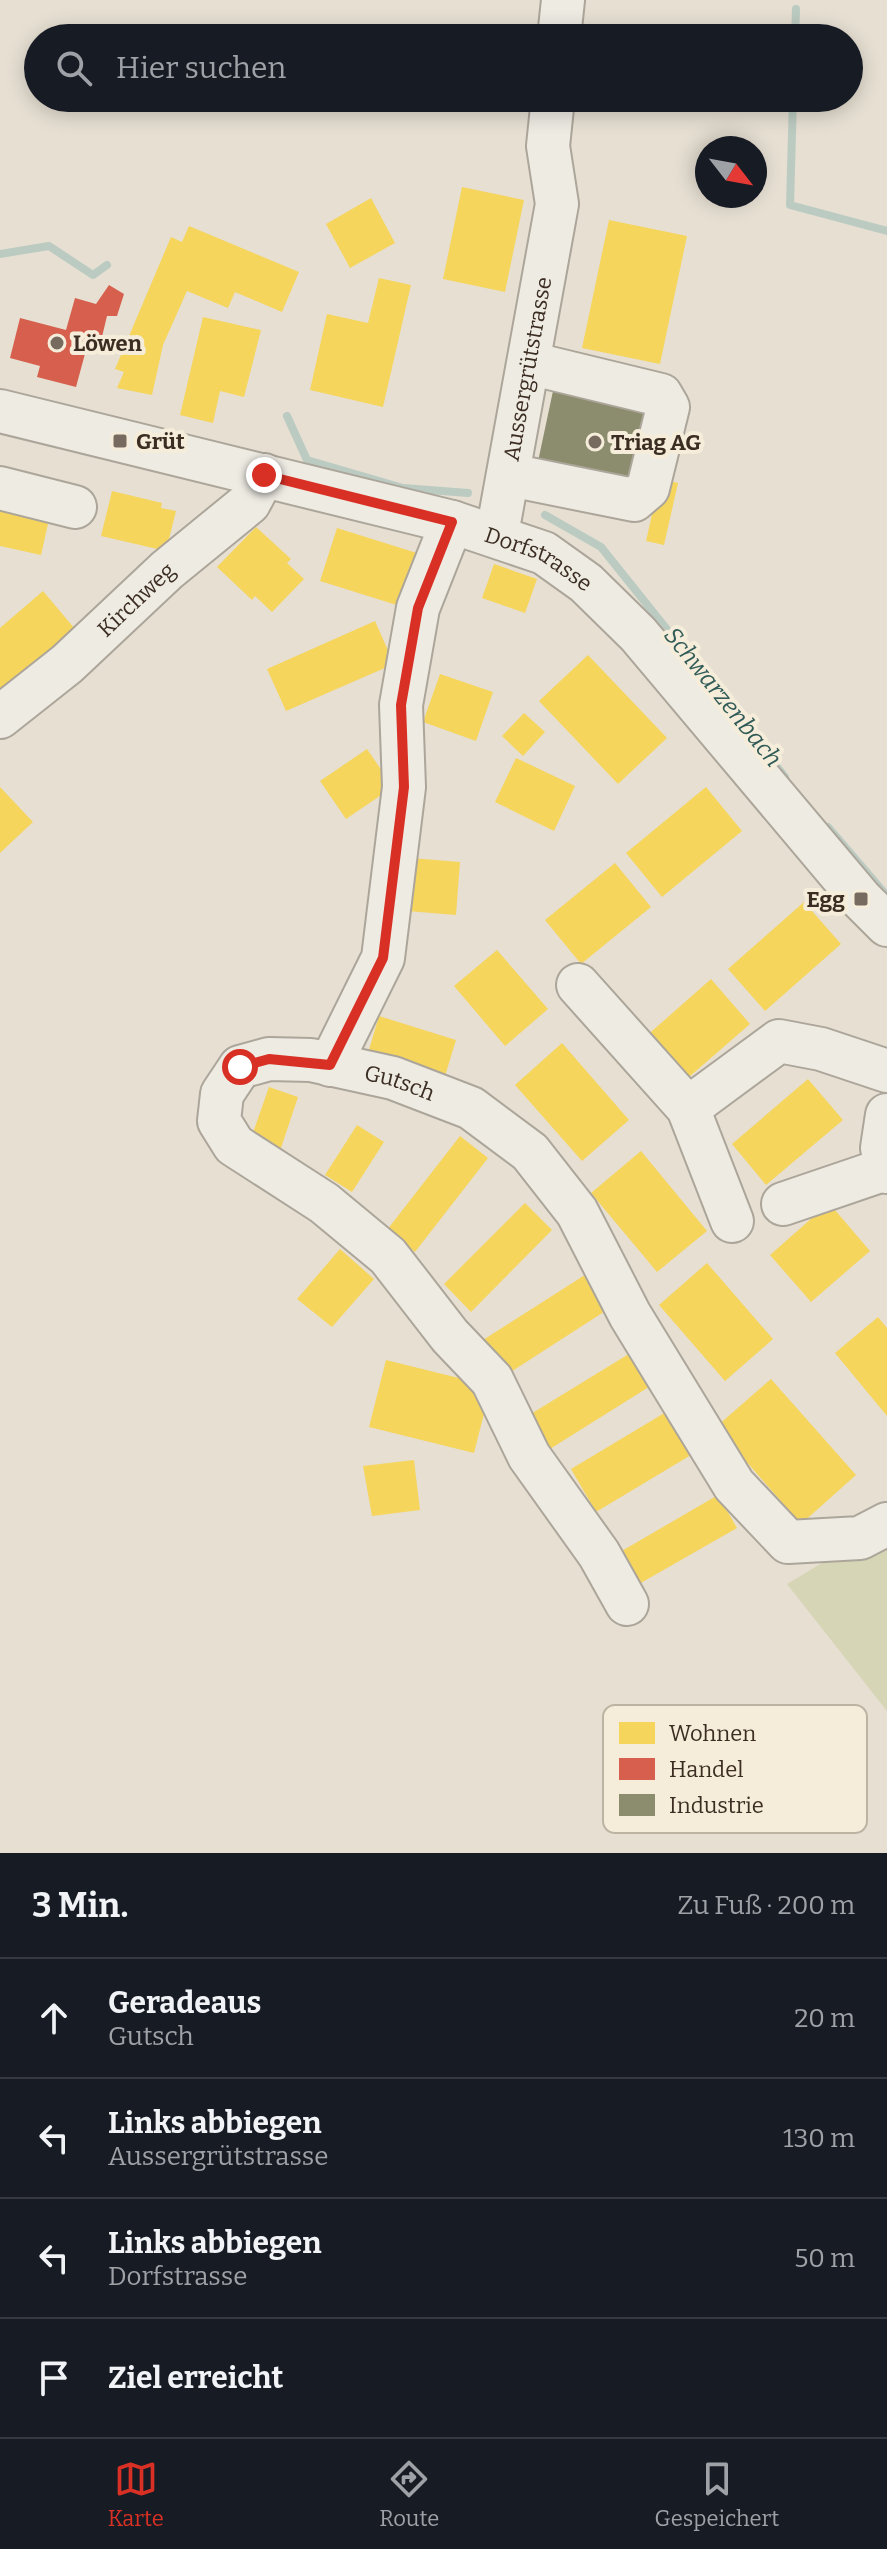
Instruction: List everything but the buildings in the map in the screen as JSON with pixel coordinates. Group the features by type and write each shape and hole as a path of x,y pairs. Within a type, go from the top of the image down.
{"street":[{"path":"560,24 563,0"},
{"name":"Aussergrütstrasse","path":"497,534 557,204 548,146 552,112"},
{"path":"510,475 634,500 648,488 668,407 661,395 529,363"},
{"name":"Dorfstrasse","path":"0,411 452,522 497,534 544,553 566,567 638,634 861,899 887,925"},
{"name":"Kirchweg","path":"0,717 67,664 167,570 249,503 264,475"},
{"path":"0,488 75,507"},
{"path":"330,1065 383,958 404,787 401,705 418,608 452,522"},
{"path":"578,985 688,1108 732,1221"},
{"path":"688,1108 779,1041 821,1049 887,1071"},
{"name":"Gutsch","path":"627,1604 599,1554 529,1456 492,1380 450,1336 388,1256 324,1203 234,1145 219,1121 222,1094 240,1067 269,1059 330,1065 393,1078 471,1108 530,1152 577,1212 630,1315 734,1485 788,1542 860,1538 887,1524"},
{"path":"783,1204 887,1171 882,1148 887,1115"}],"green space":[{"path":"887,1524 887,1711 787,1584"}],"waterway":[{"path":"795,24 796,9"},
{"path":"793,112 790,205 887,231"},
{"name":"Schwarzenbach","path":"0,254 49,246 93,275 107,265"},
{"name":"Schwarzenbach","path":"287,416 307,460 403,488 468,493"},
{"name":"Schwarzenbach","path":"545,515 601,547 785,777"},
{"name":"Schwarzenbach","path":"828,827 887,896"}],"place":[{"name":"Löwen","path":"57,343"},
{"name":"Grüt","path":"120,441"},
{"name":"Triag AG","path":"595,442"},
{"name":"Egg","path":"861,899"}],"route":[{"path":"240,1067 269,1059 311,1060 330,1065 383,958 404,787 401,705 418,608 452,522 264,475"}]}
